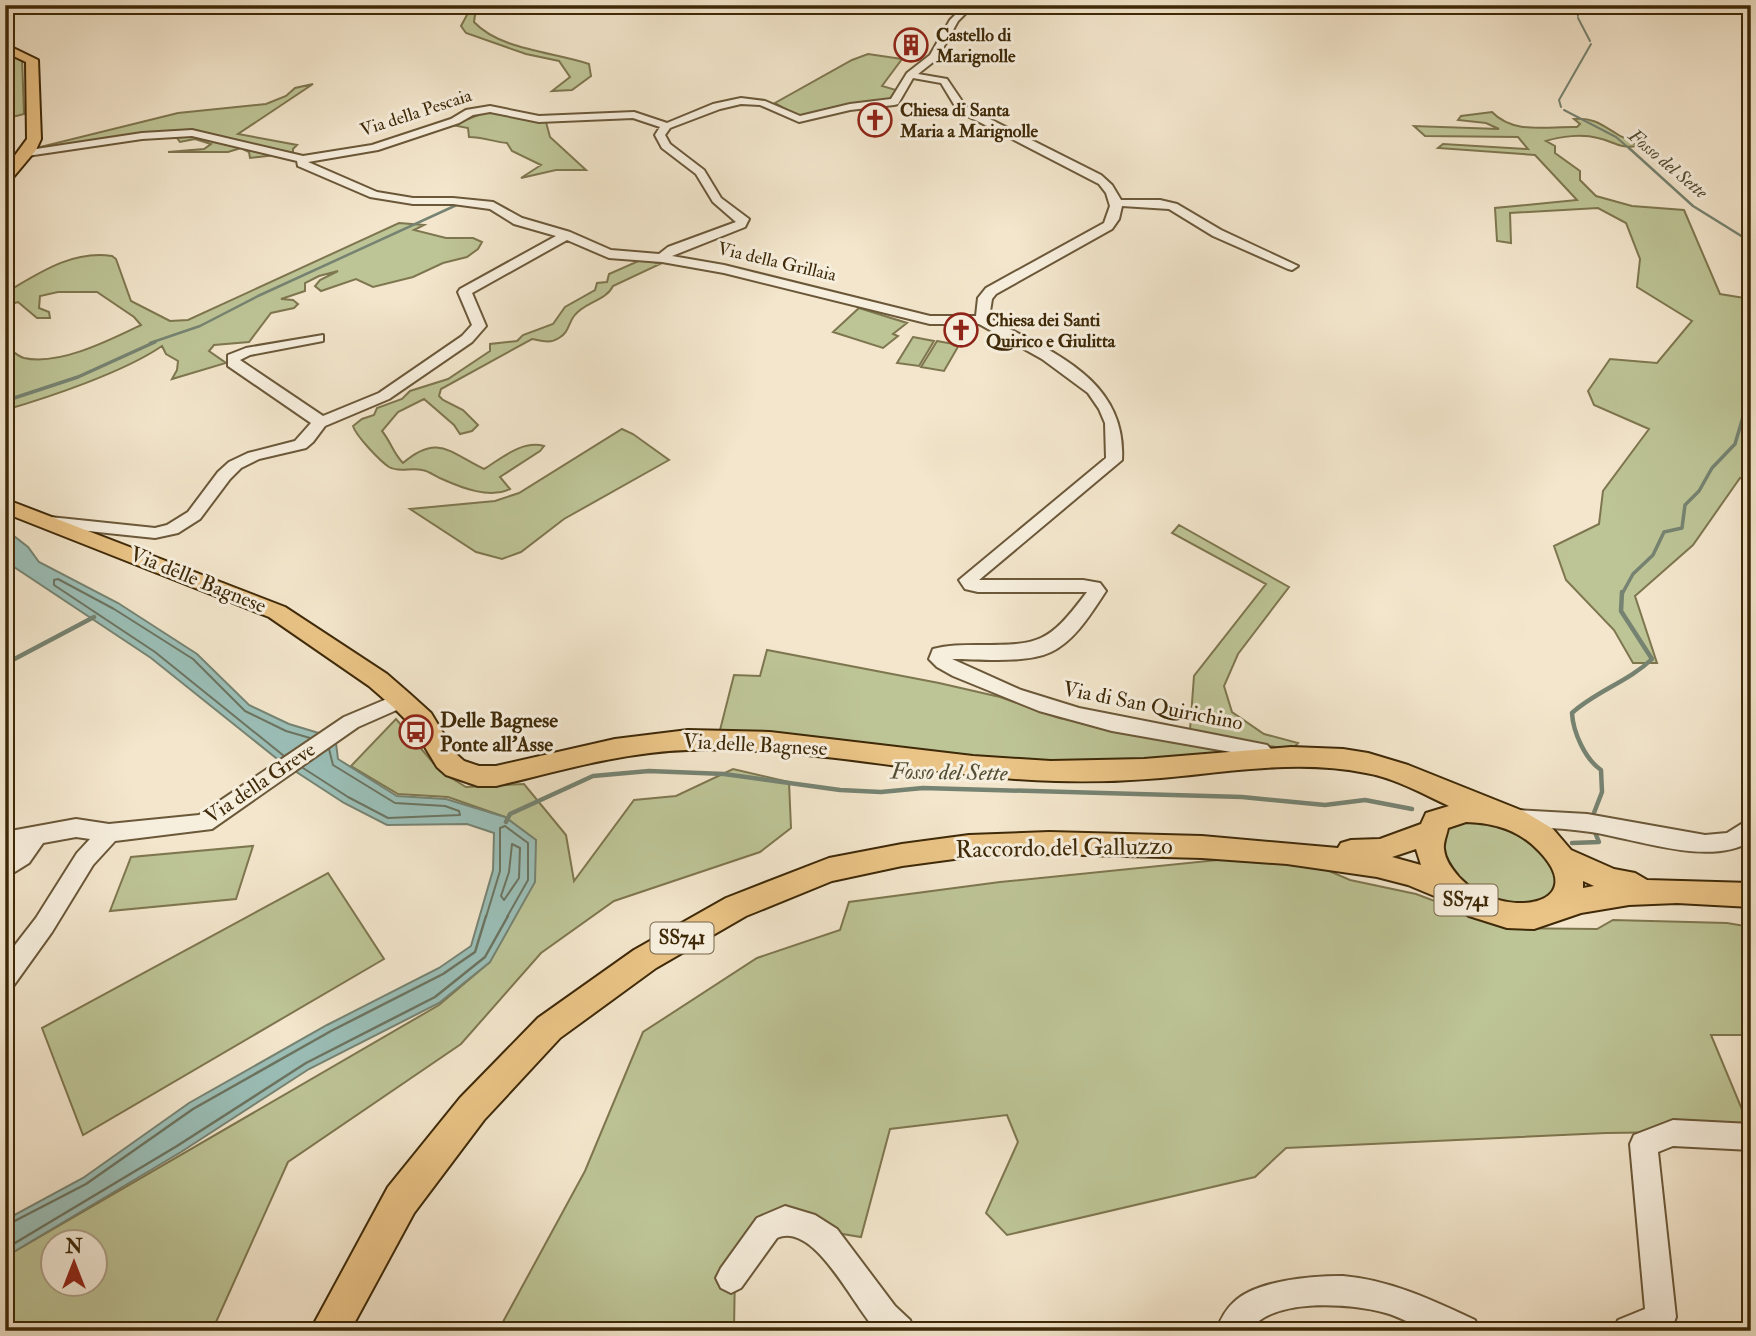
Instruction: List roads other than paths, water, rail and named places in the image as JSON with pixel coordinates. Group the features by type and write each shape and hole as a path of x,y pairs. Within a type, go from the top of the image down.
{"main road":[{"path":"5,47 32,60 35,131 27,153 5,178"},
{"name":"Via delle Bagnese","path":"5,505 277,612 378,680 422,720 446,760 466,773 478,776 496,776 638,746 688,740 795,744 1014,769 1158,769 1269,758 1365,763 1503,815"},
{"path":"1418,782 1432,799 1433,826"},
{"name":"SS741","path":"1660,889 1614,892 1556,908 1539,916 1500,915 1471,903 1455,892 1435,870 1427,846 1433,826 1466,811 1503,815 1539,833 1558,852 1609,880 1660,889 1751,895"},
{"name":"Raccordo del Galluzzo","path":"329,1331 401,1200 472,1108 549,1028 645,959 736,907 829,870 902,855 969,846 1049,843 1287,853 1381,850 1433,826"},
{"path":"1556,908 1564,901 1569,886 1558,852"},
{"name":"Raccordo del Galluzzo","path":"1287,853 1377,865 1414,875 1455,892"}],"street":[{"path":"662,258 672,250 741,224 743,219 717,200 700,172 666,146 660,135 666,127 699,113 751,99 766,102 799,119 850,107 873,106 869,110 887,112 895,105 891,104 897,100 910,75 934,57 954,20 970,5"},
{"path":"910,75 946,83 962,109 1097,177 1107,185 1116,203 1116,217 1108,226 990,291 985,298 982,320"},
{"name":"Via della Pescaia","path":"27,153 142,136 192,133 303,159 374,148 482,109 500,109 539,119 634,115 666,127"},
{"name":"Via della Grillaia","path":"303,159 302,164 374,195 413,201 485,204 519,221 566,235 609,254 662,258 841,296 930,320 982,320"},
{"path":"1116,203 1160,203 1173,206 1217,233 1292,266"},
{"path":"50,522 155,533 172,531 188,523 234,466 262,452 300,444 307,440 319,423 384,396 467,339 479,326 465,292 566,235"},
{"name":"Via di San Quirichino","path":"982,320 1045,355 1103,401 1113,424 1114,460 968,580 971,585 978,586 1094,587 1097,591 1095,595 1088,600 1073,624 1045,647 1014,652 946,652 940,654 939,659 1009,694 1045,706 1147,731 1248,747 1260,750 1269,758"},
{"path":"318,338 246,352 231,360 317,418 319,423"},
{"name":"Via della Greve","path":"5,841 76,828 109,833 204,823 351,722 401,700"},
{"name":"Via delle Bagnese","path":"1503,815 1576,821 1694,842 1723,844 1737,839 1751,827"},
{"path":"1558,852 1552,828 1576,821"},
{"path":"5,977 44,925 85,859 109,833"},
{"path":"5,869 21,857 36,835"},
{"path":"1629,1331 1662,1324 1644,1144 1672,1133 1751,1137"},
{"path":"731,1278 767,1228 785,1220 805,1225 827,1239 884,1317 899,1331"},
{"path":"1231,1331 1245,1311 1283,1296 1339,1290 1373,1295 1420,1310 1464,1331"}],"water":[{"path":"5,529 28,547 39,562 118,603 197,654 249,705 289,724 322,734 336,743 338,759 397,796 446,799 505,817 536,840 535,882 490,962 439,1003 309,1069 181,1152 54,1228 38,1228 38,1237 5,1257 5,1220 83,1178 189,1103 327,1025 439,968 471,946 493,870 494,833 467,824 387,825 344,803 281,762 151,658 5,561"}],"waterway":[{"name":"Fosso del Sette","path":"1576,5 1578,16"},
{"name":"Fosso del Sette","path":"1578,18 1590,41"},
{"name":"Fosso del Sette","path":"1561,107 1559,100 1591,44"},
{"name":"Fosso del Sette","path":"1564,110 1616,137 1631,150"},
{"name":"Fosso del Sette","path":"1629,148 1693,206 1751,242"},
{"path":"150,343 200,326 258,296 461,203"},
{"path":"5,401 78,377 155,342"},
{"name":"Fosso del Sette","path":"1622,594 1633,574 1653,555 1664,532 1682,528 1685,505 1699,491 1712,468 1735,444 1751,390"},
{"name":"Fosso del Sette","path":"1592,818 1602,792 1601,770 1581,744 1572,713 1652,659 1621,611 1622,592"},
{"path":"5,664 94,617"},
{"name":"Fosso del Sette","path":"506,822 510,814 593,776 649,771 724,774 840,790 881,792 923,788 1242,797 1325,805 1365,800 1412,809"},
{"name":"Fosso del Sette","path":"1572,843 1599,842 1594,830"}],"place":[{"name":"Castello di Marignolle","path":"911,45"},
{"name":"Chiesa di Santa Maria a Marignolle","path":"875,120"},
{"name":"Chiesa dei Santi Quirico e Giulitta","path":"961,330"},
{"name":"Delle Bagnese Ponte all'Asse","path":"416,732"}]}
